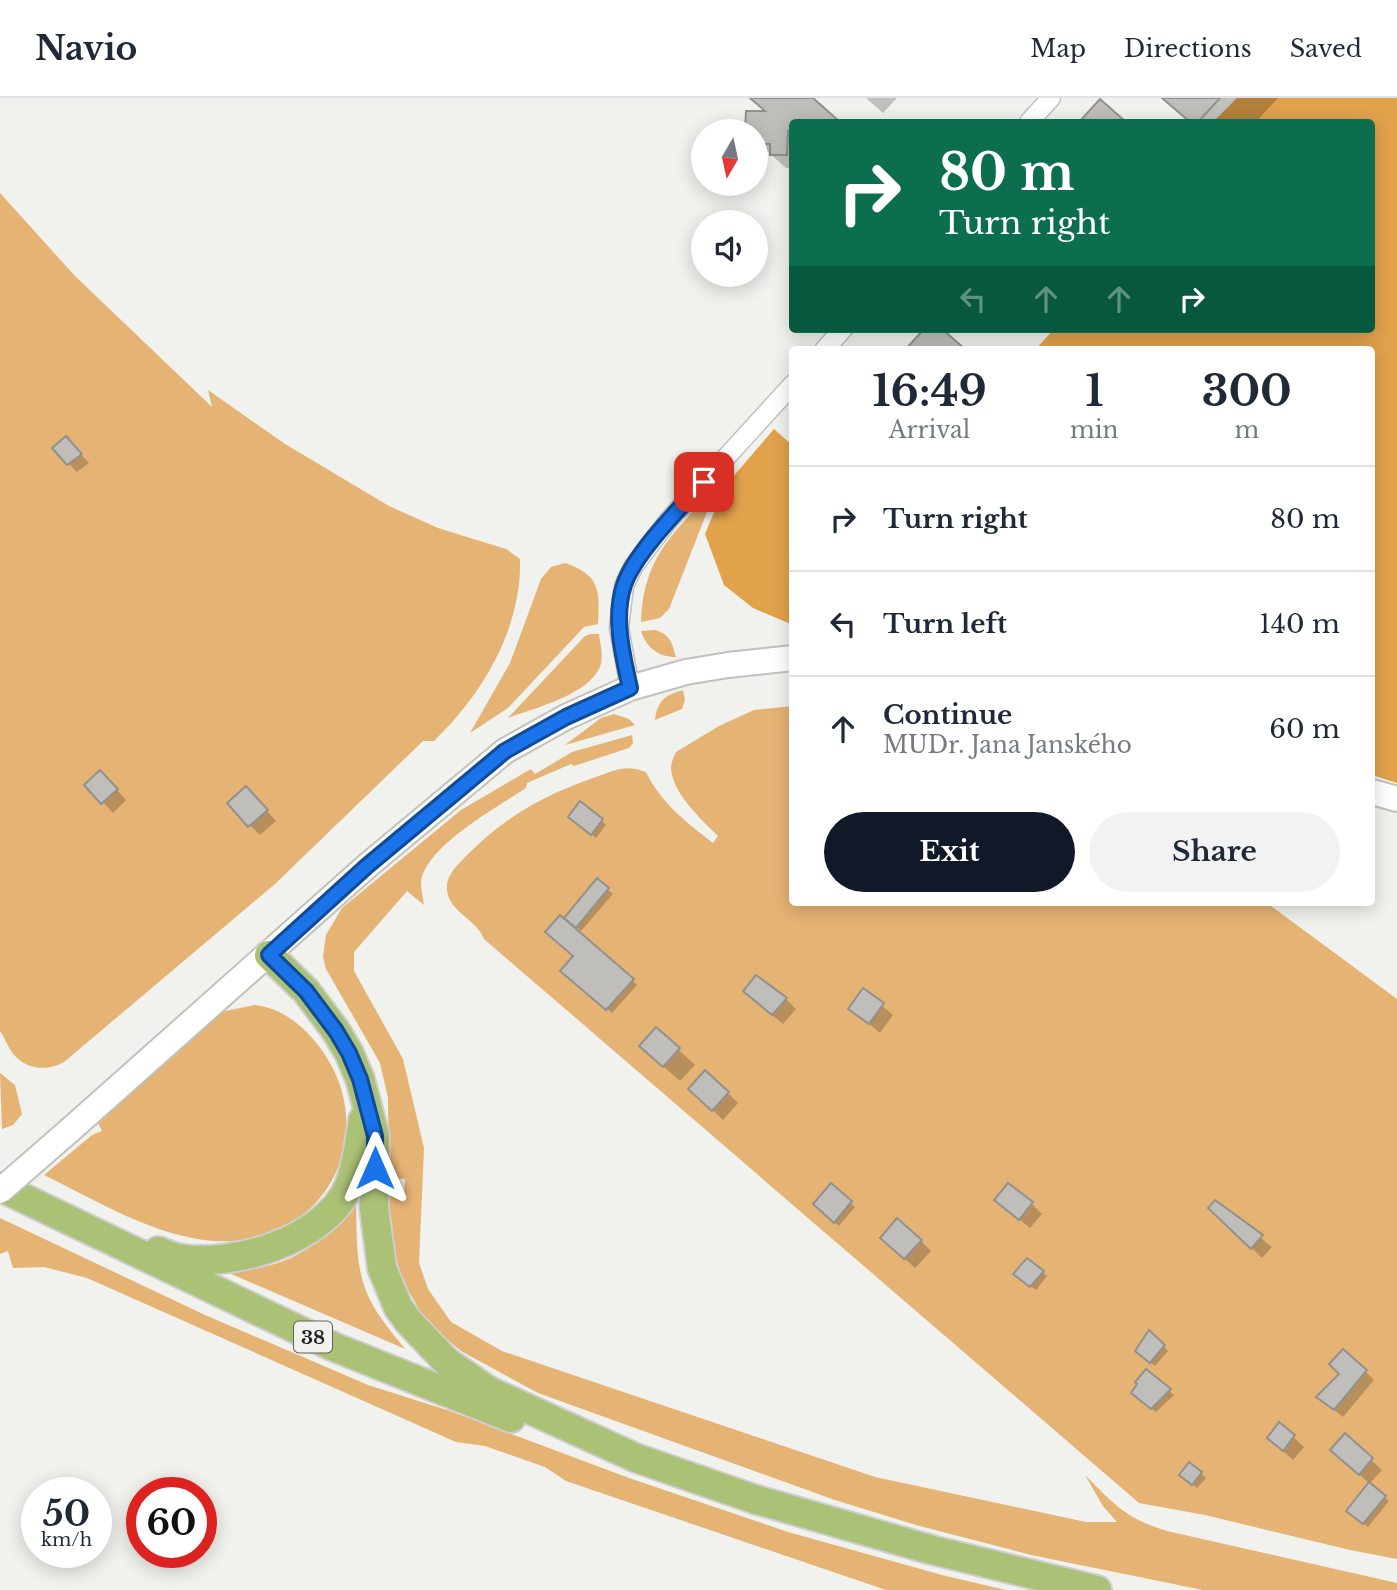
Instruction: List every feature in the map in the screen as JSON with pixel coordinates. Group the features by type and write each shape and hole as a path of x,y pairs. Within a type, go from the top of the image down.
{"main road":[{"path":"0,1189 367,866 505,751 566,717 630,688 696,670 789,659"},
{"path":"1375,793 1397,799"},
{"path":"269,955 306,991 336,1031 360,1079 375,1136 375,1228 382,1268 398,1307 408,1321 447,1362 489,1391 636,1458"},
{"path":"46,1209 178,1258 235,1258 262,1251 306,1232 325,1216 347,1190 366,1107"},
{"name":"38","path":"0,1189 334,1347 470,1403 605,1454 636,1458 754,1499 932,1550 1097,1590"}],"street":[{"path":"1032,119 1051,98"},
{"path":"630,688 619,628 624,586 633,567 668,521 789,388"}],"shaded area":[{"path":"1237,98 1397,98 1397,783 1375,776 1375,346 1039,346 1050,333 1375,333 1375,119 1216,119"},
{"path":"0,193 75,276 212,407 208,390 285,444 389,506 438,528 506,549 520,559 519,585 507,635 483,681 452,723 434,741 423,741 275,884 64,1062 45,1068 20,1061 0,1031"},
{"path":"774,429 789,442 789,623 753,608 724,585 705,534 725,486"},
{"path":"718,484 669,609 660,618 641,622 643,598 655,561 676,530"},
{"path":"565,563 585,573 595,585 599,602 598,624 584,627 508,708 470,733 510,663 541,579 551,567"},
{"path":"655,630 670,640 676,657 658,653 646,642 641,631"},
{"path":"599,634 602,655 600,667 594,677 572,693 508,718 585,636"},
{"path":"683,690 685,700 682,709 655,720 663,700"},
{"path":"789,706 789,906 1271,906 1397,999 1397,1559 1205,1515 1139,1503 484,939 475,926 452,904 447,889 451,874 468,854 496,829 555,793 620,769 646,772 667,803 713,843 718,836 682,796 671,766 676,752 719,726 754,710"},
{"path":"614,714 629,719 635,725 565,745 601,718"},
{"path":"632,735 633,743 629,748 574,766 571,764 527,783 526,788 464,829 448,842 425,869 421,883 424,905 407,891 354,952 354,971 403,1059 424,1148 419,1263 428,1289 451,1322 502,1351 875,1477 1086,1522 1117,1522 1103,1506 1085,1475 1131,1516 1153,1526 1397,1583 1397,1590 1203,1590 1031,1555 916,1525 835,1500 538,1393 461,1351 426,1322 402,1279 394,1249 388,1194 404,1195 405,1179 389,1178 388,1098 380,1063 326,969 323,957 326,935 342,908 461,810 531,769 535,774 572,752"},
{"path":"255,1005 287,1016 313,1039 335,1073 345,1108 345,1143 335,1175 315,1203 288,1225 254,1238 213,1241 191,1238 148,1225 44,1175 92,1135 102,1131 98,1123 212,1021 225,1011"},
{"path":"0,1073 15,1085 22,1114 13,1125 2,1129"},
{"path":"356,1200 358,1256 365,1288 377,1312 405,1349 229,1273 270,1265 302,1252 329,1231"},
{"path":"0,1218 205,1315 368,1385 450,1411 629,1478 788,1532 1006,1590 886,1590 566,1481 545,1467 485,1446 456,1442 87,1278 44,1267 13,1268 8,1251 0,1254"}],"building":[{"path":"750,98 813,98 837,119 789,119 787,155 770,155 768,119 746,119 746,111 765,111"},
{"path":"1162,98 1220,98 1201,119 1186,119"},
{"path":"1100,99 1123,119 1082,119"},
{"path":"920,333 947,333 961,346 909,346"},
{"path":"66,436 82,454 67,465 52,448"},
{"path":"100,770 118,789 101,804 84,785"},
{"path":"246,786 268,810 248,827 227,803"},
{"path":"580,801 603,819 591,835 568,817"},
{"path":"597,878 609,888 576,928 564,918"},
{"path":"560,915 634,979 606,1010 560,971 573,956 545,932"},
{"path":"756,975 787,998 772,1015 743,991"},
{"path":"863,988 884,1003 869,1024 848,1009"},
{"path":"656,1027 680,1048 663,1067 639,1046"},
{"path":"705,1070 729,1092 712,1111 688,1089"},
{"path":"831,1183 852,1201 834,1223 813,1204"},
{"path":"1008,1183 1033,1202 1019,1220 994,1200"},
{"path":"1215,1200 1263,1235 1251,1249 1208,1208"},
{"path":"897,1218 922,1240 904,1259 880,1238"},
{"path":"1027,1258 1044,1271 1030,1287 1013,1274"},
{"path":"1149,1330 1165,1345 1150,1363 1135,1351"},
{"path":"1343,1349 1367,1370 1334,1410 1316,1397 1339,1374 1329,1364"},
{"path":"1146,1369 1171,1389 1151,1409 1131,1393 1137,1384 1135,1382"},
{"path":"1279,1422 1295,1435 1283,1451 1267,1438"},
{"path":"1345,1433 1373,1458 1359,1475 1330,1450"},
{"path":"1189,1462 1202,1472 1192,1485 1179,1475"},
{"path":"1369,1482 1386,1496 1363,1524 1346,1511"}],"route":[{"path":"375,1168 375,1136 360,1079 349,1053 306,991 269,955 367,866 505,751 566,717 630,688 619,628 624,586 633,567 668,521 704,482"}]}
